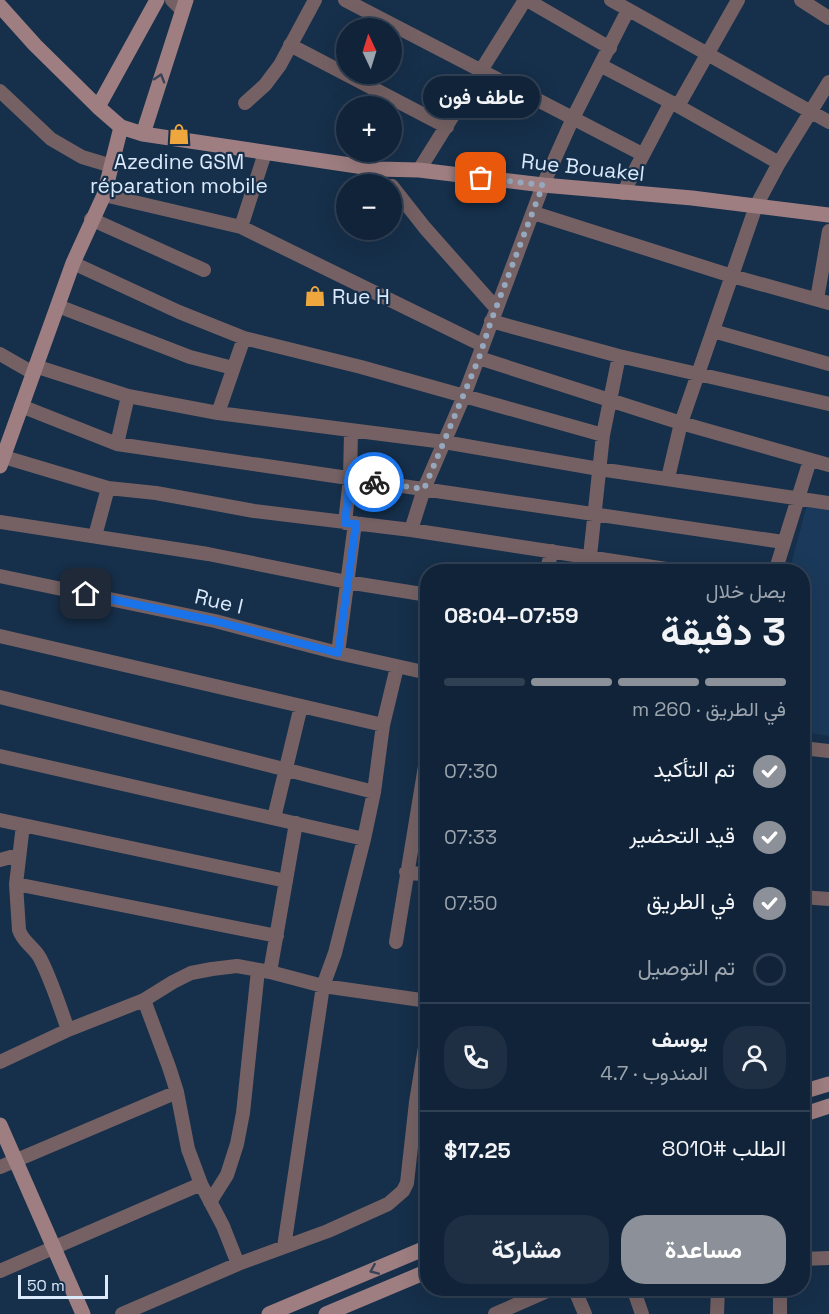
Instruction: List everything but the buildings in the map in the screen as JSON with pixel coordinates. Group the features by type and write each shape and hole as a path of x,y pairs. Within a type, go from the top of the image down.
{"main road":[{"path":"98,107 157,0"},
{"path":"143,134 180,3"},
{"path":"0,6 35,45 121,127 104,195 73,263 2,462"},
{"name":"Rue Bouakel","path":"121,127 143,134 377,169 419,170 829,215"},
{"path":"810,1090 829,1084"},
{"path":"810,1112 829,1106"},
{"path":"0,1125 83,1314"},
{"path":"269,1314 420,1250"},
{"path":"326,1314 420,1274"}],"street":[{"path":"245,103 265,85 275,72 315,0"},
{"path":"345,0 642,154"},
{"path":"419,170 526,0 610,48"},
{"path":"611,0 829,122"},
{"path":"623,193 642,154 738,0"},
{"path":"801,0 829,18"},
{"path":"411,530 424,489 464,396 543,185 573,118 628,10"},
{"path":"290,45 447,127"},
{"path":"600,65 675,104 779,164"},
{"path":"668,478 681,423 756,206 829,82"},
{"path":"1,93 51,139 82,157 112,166"},
{"path":"241,227 265,153"},
{"path":"377,169 381,174"},
{"path":"104,195 241,227 481,351 610,400 681,423 829,465"},
{"path":"402,199 493,314 619,356 829,404"},
{"path":"534,213 732,276 823,301 829,231"},
{"path":"92,219 204,270"},
{"path":"73,263 179,312 244,338 361,367 603,435"},
{"path":"58,306 190,357 233,368"},
{"path":"713,331 829,364"},
{"path":"218,413 244,338"},
{"path":"0,354 34,370 128,396 218,413 351,432 444,442 599,469 829,503"},
{"path":"590,556 603,435 619,356"},
{"path":"117,444 128,396"},
{"path":"21,406 117,444 783,542"},
{"path":"338,653 347,582 351,432"},
{"path":"777,564 810,460"},
{"path":"2,462 108,488 156,493 254,511 411,530 638,564"},
{"path":"95,536 108,488"},
{"path":"0,522 208,554 347,582 420,594"},
{"path":"548,564 552,551"},
{"name":"Rue I","path":"0,576 215,621 420,671"},
{"path":"0,636 383,725"},
{"path":"285,1247 324,986 364,839 374,792 383,725 397,667"},
{"path":"0,697 374,792"},
{"path":"274,818 301,706"},
{"path":"810,749 829,751"},
{"path":"0,756 364,839"},
{"path":"396,942 420,793"},
{"path":"0,820 286,881"},
{"path":"210,1202 227,1175 239,1134 264,971 276,936 296,823"},
{"path":"23,825 16,884 17,924 21,936 42,960 69,1030"},
{"path":"0,860 18,855"},
{"path":"406,872 420,874"},
{"path":"16,884 276,936"},
{"path":"810,898 829,899"},
{"path":"0,1062 69,1030 144,1000 191,973 237,966 324,986 420,1000"},
{"path":"144,1000 177,1092 188,1149 201,1184 223,1226 238,1264"},
{"path":"122,1314 238,1264 328,1231 388,1204 403,1191 407,1183 420,1078"},
{"path":"0,1167 177,1092"},
{"path":"0,1271 201,1184"},
{"path":"810,1259 829,1258"},
{"path":"495,1314 536,1296"},
{"path":"577,1296 585,1314"},
{"path":"636,1296 642,1314"},
{"path":"717,1296 717,1314"},
{"path":"780,1296 780,1314"}],"shaded area":[{"path":"808,501 829,506 829,736 810,733 810,564 791,564"}],"way so far":[{"path":"374,482 424,489 479,358 543,185 481,178"}],"place":[{"name":"Azedine GSM réparation mobile","path":"179,134"},
{"name":"عاطف فون","path":"481,178"},
{"name":"Rue H","path":"315,296"}],"route":[{"path":"86,594 215,621 338,653 356,524 345,523 350,478 374,482"}]}
